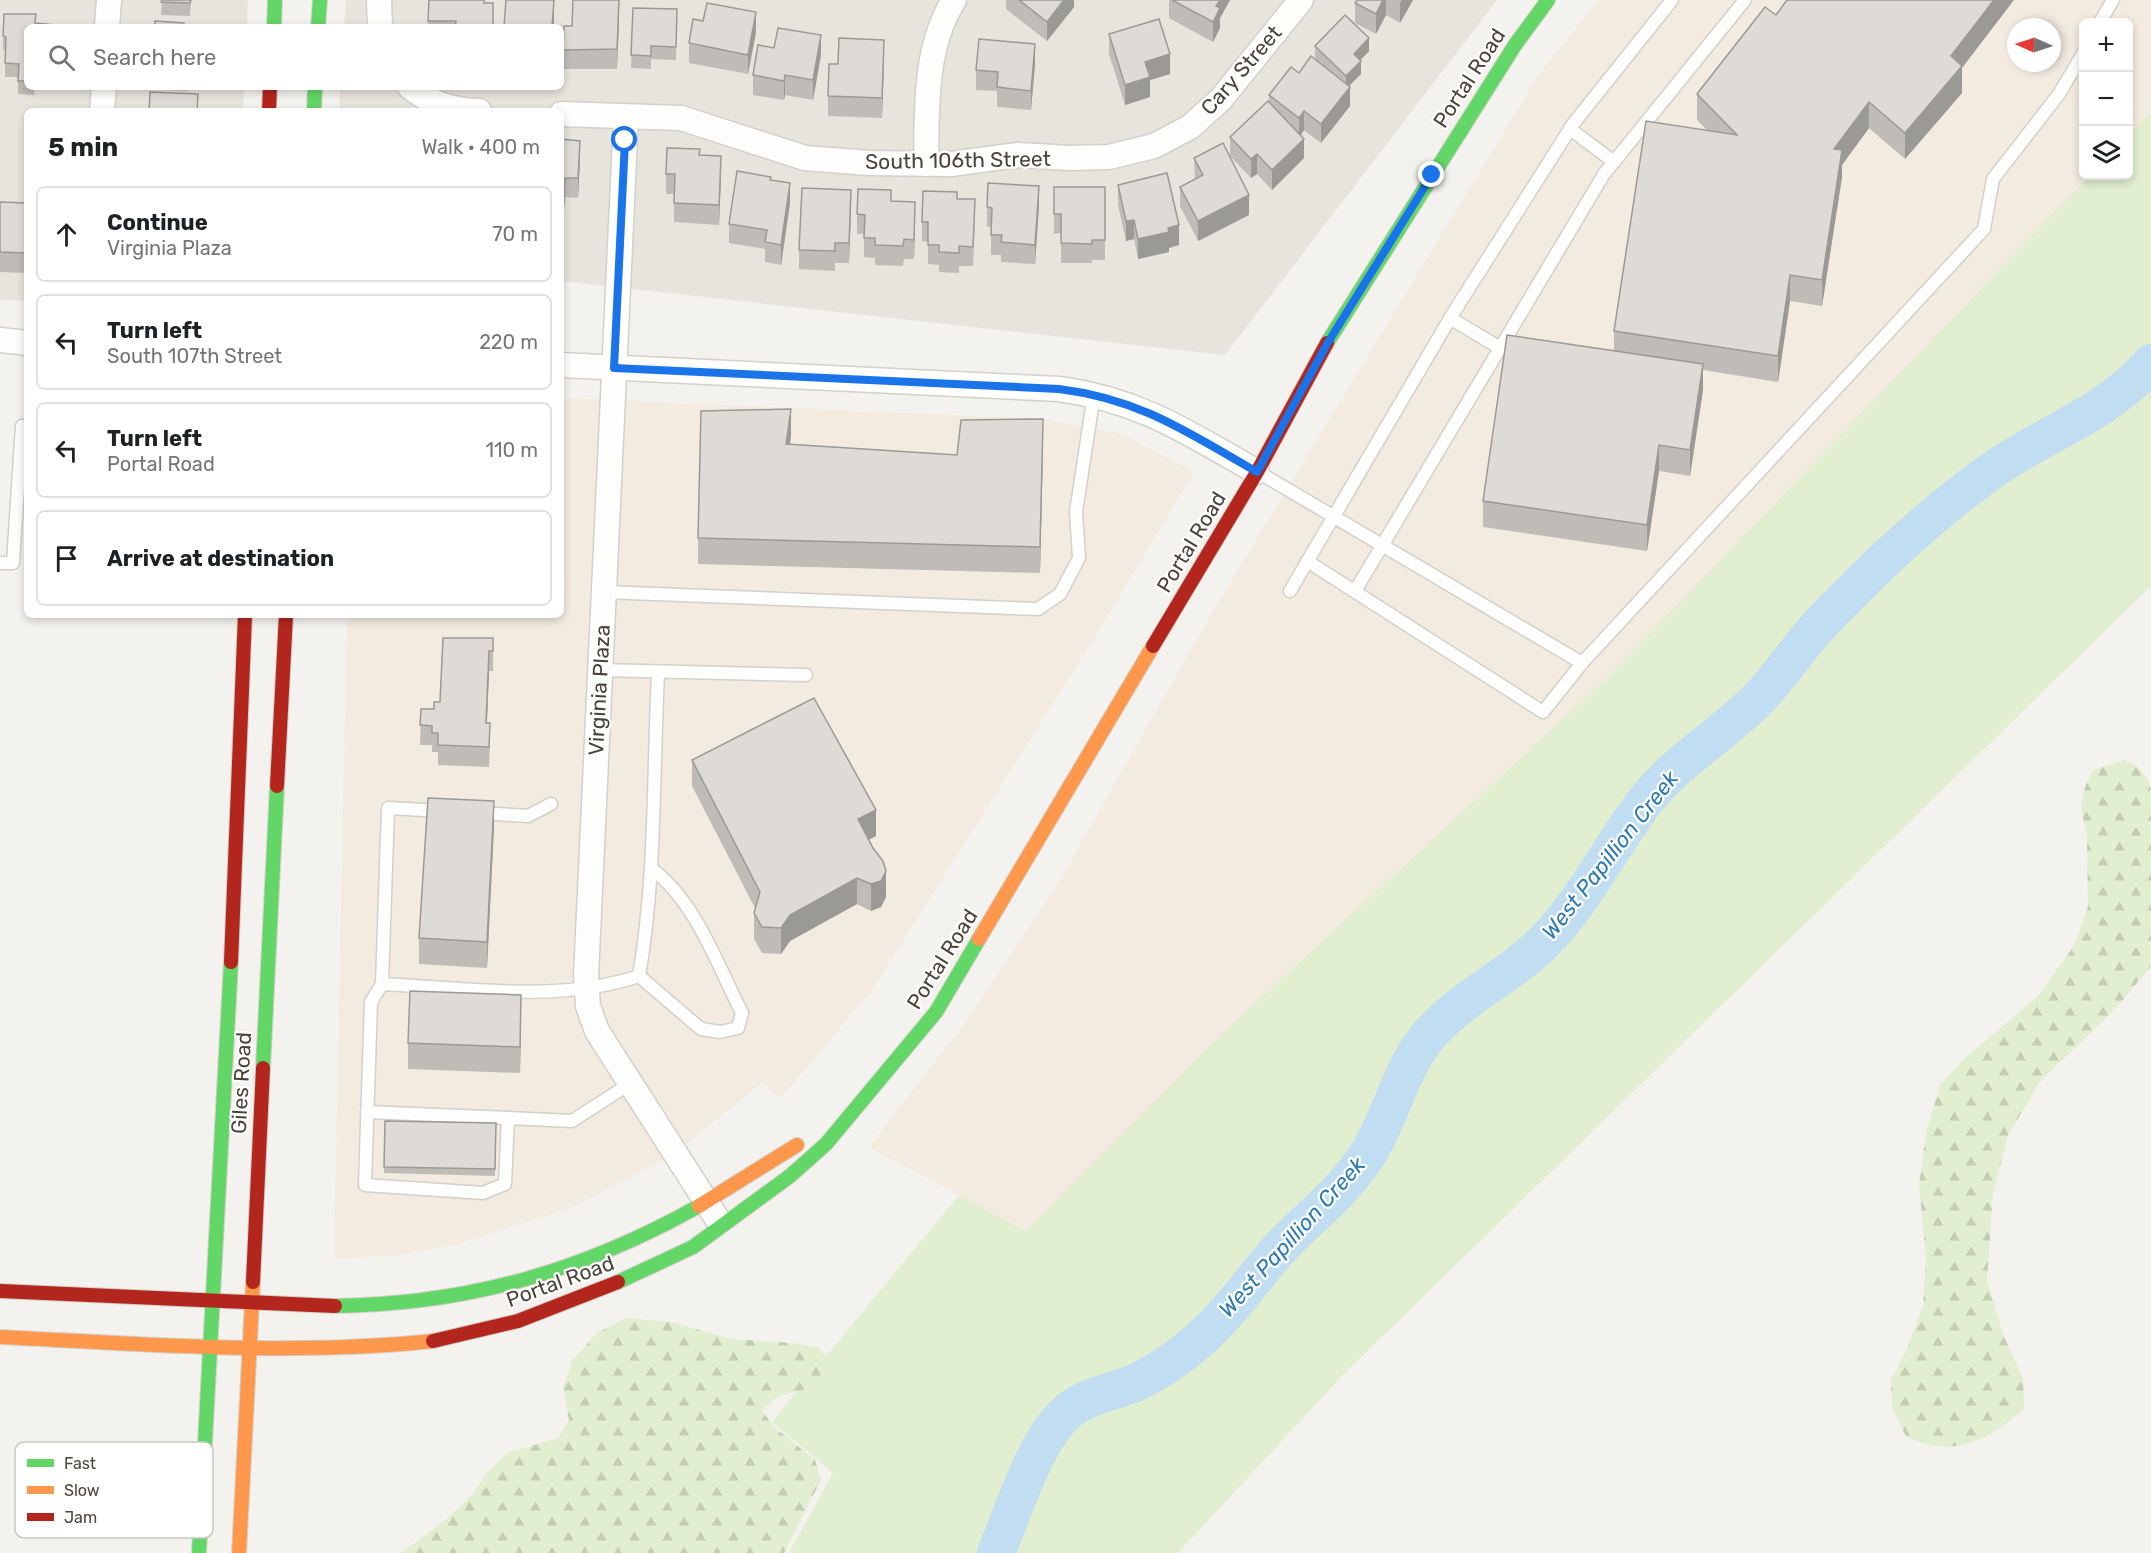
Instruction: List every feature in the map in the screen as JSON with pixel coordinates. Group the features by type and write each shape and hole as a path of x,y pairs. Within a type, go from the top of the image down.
{"main road":[{"path":"274,24 275,0"},
{"path":"318,24 320,0"},
{"name":"Portal Road","path":"0,1337 249,1349 387,1346 444,1340 518,1321 641,1273 693,1247 761,1199 826,1144 936,1012 1257,472 1333,334 1515,45 1548,0"},
{"path":"269,108 270,90"},
{"path":"314,108 315,90"},
{"name":"Giles Road","path":"205,1442 228,1035 245,618"},
{"name":"Giles Road","path":"239,1553 286,618"},
{"name":"Portal Road","path":"0,1291 250,1304 395,1305 449,1298 499,1287 601,1255 661,1228 707,1203 863,1100"},
{"name":"Giles Road","path":"199,1553 200,1538"}],"street":[{"path":"107,24 109,0"},
{"path":"379,0 380,24"},
{"path":"926,164 931,64 942,20 954,0"},
{"name":"Cary Street","path":"1109,157 1154,146 1190,127 1221,99 1301,0"},
{"path":"102,108 104,90"},
{"path":"414,90 427,100 451,108"},
{"name":"South 106th Street","path":"564,114 681,118 805,158 951,164 1018,154 1071,158 1109,157"},
{"name":"Virginia Plaza","path":"626,117 603,592 588,1006 597,1031 722,1226"},
{"path":"0,340 24,343"},
{"path":"564,365 1059,389 1094,393 1155,414 1257,472"}],"lane":[{"path":"1290,591 1450,318 1570,129 1672,0"},
{"path":"1355,591 1604,174 1746,0"},
{"path":"2102,18 2113,0"},
{"path":"1307,561 1543,712 1582,663 1984,229 1993,179 2059,94 2079,60"},
{"path":"1570,129 1614,162"},
{"path":"1450,318 1500,348"},
{"path":"603,592 1038,609 1060,594 1079,558 1076,512 1094,393"},
{"path":"0,563 13,563 22,426 24,426"},
{"path":"1257,472 1582,663"},
{"path":"600,670 658,674 806,675"},
{"path":"639,976 645,943 651,868 658,674"},
{"path":"508,1118 505,1184 483,1193 364,1185 371,1002 382,984 388,808 528,816 551,804"},
{"path":"639,976 701,1029 720,1032 738,1028 742,1013 696,922 671,883 651,868"},
{"path":"382,984 520,991 587,988 639,976"},
{"path":"367,1112 572,1121 631,1083"}],"shaded area":[{"path":"0,0 248,0 247,24 24,24 24,90 244,90 243,108 24,108 24,301 0,300"},
{"path":"346,0 1497,0 1225,355 564,281 564,108 339,108 340,90 564,90 564,24 344,24"},
{"path":"1599,0 2151,0 2151,111 2133,131 2133,18 2079,18 2079,180 2085,180 1606,679 1214,1041 1025,1231 869,1147 968,1019 1056,887 1213,611 1539,74"},
{"path":"564,398 1043,419 1123,434 1194,472 1098,632 872,990 780,1099 763,1082 671,1156 568,1209 455,1245 396,1255 334,1259 347,618 564,618"}],"green space":[{"path":"2151,111 2151,586 1343,1375 1178,1553 789,1553 833,1473 772,1422 959,1195 1025,1231 1214,1041 1606,679 2085,180 2133,180 2133,131"},
{"path":"2125,760 2142,772 2148,780 2151,791 2151,966 2118,1006 2040,1082 2008,1135 1993,1194 1987,1280 2004,1337 2023,1378 2024,1409 1996,1430 1969,1443 1940,1446 1924,1443 1906,1437 1892,1406 1891,1380 1907,1349 1923,1305 1926,1257 1919,1185 1926,1133 1940,1085 1965,1058 2038,996 2074,946 2088,907 2087,838 2081,807 2085,787 2093,770"},
{"path":"626,1318 672,1322 731,1339 794,1343 819,1348 828,1359 824,1376 803,1390 779,1396 762,1410 773,1426 815,1460 821,1480 784,1553 401,1553 447,1519 472,1495 486,1474 507,1453 558,1438 569,1420 563,1388 572,1361 597,1333"}],"building":[{"path":"162,0 191,0 190,3 161,2"},
{"path":"429,0 484,0 484,3 493,3 493,24 428,21"},
{"path":"506,0 554,0 552,24 504,24"},
{"path":"573,0 619,0 617,49 564,50 564,26 572,26"},
{"path":"1019,0 1064,0 1047,22"},
{"path":"1172,0 1220,0 1216,6 1220,8 1213,22"},
{"path":"1357,0 1383,0 1376,14 1355,3"},
{"path":"1787,0 1994,0 1951,56 1962,66 1905,133 1869,102 1834,149 1842,150 1822,280 1790,275 1778,356 1614,331 1646,121 1737,135 1697,94 1765,7 1776,15"},
{"path":"707,3 756,12 748,55 689,43 693,19 703,21"},
{"path":"633,8 677,9 676,47 651,46 651,56 631,55"},
{"path":"4,14 36,14 35,23 46,24 24,24 24,81 18,81 19,64 5,63 6,37 3,36"},
{"path":"1345,15 1369,38 1354,54 1361,61 1346,76 1315,46"},
{"path":"1159,19 1170,54 1145,62 1150,77 1125,85 1109,34"},
{"path":"155,21 184,23 184,24 155,24"},
{"path":"778,28 821,35 813,80 785,75 784,81 753,75 758,45 774,48"},
{"path":"839,38 884,40 882,98 828,96 829,64 838,64"},
{"path":"979,39 1035,44 1031,91 997,87 998,72 976,70"},
{"path":"1311,56 1350,87 1321,124 1304,111 1299,118 1269,95 1291,67 1299,73"},
{"path":"150,92 198,94 197,108 149,108"},
{"path":"1268,101 1304,139 1272,170 1257,154 1251,159 1230,137"},
{"path":"564,139 580,141 578,178 565,178 564,191"},
{"path":"1223,143 1249,195 1198,221 1180,187 1203,175 1194,158"},
{"path":"667,148 700,149 699,155 721,156 719,205 674,203 675,174 666,174"},
{"path":"737,171 790,183 781,245 765,242 767,230 729,224"},
{"path":"1167,173 1179,225 1168,228 1169,232 1138,239 1134,220 1126,221 1118,185"},
{"path":"988,183 1039,186 1035,245 1001,242 1002,235 991,235 992,208 987,207"},
{"path":"1054,187 1105,187 1105,240 1092,240 1092,244 1061,243 1061,214 1054,214"},
{"path":"802,188 851,190 849,243 835,243 835,251 799,250"},
{"path":"858,189 891,190 891,201 915,202 914,240 904,239 903,246 875,245 875,238 864,238 865,215 857,214"},
{"path":"923,191 957,192 957,199 975,199 973,247 959,246 959,253 939,252 939,245 928,245 928,222 922,222"},
{"path":"0,202 24,203 24,253 0,252"},
{"path":"1507,335 1703,364 1690,450 1659,445 1647,525 1483,501"},
{"path":"791,409 786,444 957,455 961,420 1043,419 1040,547 698,538 701,411"},
{"path":"443,638 493,638 493,651 489,651 486,723 490,723 489,747 438,745 438,733 432,733 432,726 420,725 421,709 434,709 434,702 440,702"},
{"path":"814,698 876,810 858,819 873,848 883,861 886,871 881,881 871,884 857,878 790,915 781,928 762,927 754,913 760,892 692,760"},
{"path":"428,798 494,801 487,942 419,938"},
{"path":"410,991 521,995 520,1047 408,1043"},
{"path":"385,1121 496,1123 495,1169 384,1167"}],"waterway":[{"name":"West Papillion Creek","path":"996,1553 1033,1462 1042,1444 1063,1416 1080,1403 1139,1381 1163,1367 1186,1351 1216,1323 1280,1248 1337,1193 1358,1168 1376,1140 1410,1063 1429,1035 1455,1010 1528,956 1557,928 1633,818 1659,785 1760,697 1825,619 1886,559 1951,501 2017,454 2117,395 2151,363"}],"traffic: fast":[{"path":"274,24 275,0"},
{"path":"318,24 320,0"},
{"path":"1327,343 1515,45 1548,0"},
{"path":"314,108 315,90"},
{"path":"263,1068 277,786"},
{"path":"618,1282 693,1247 790,1176 826,1144 936,1012 979,939"},
{"path":"205,1442 231,962"},
{"path":"335,1306 432,1299 524,1280 612,1249 699,1206"},
{"path":"199,1553 200,1538"}],"traffic: slow":[{"path":"979,939 1153,646"},
{"path":"699,1206 797,1145"},
{"path":"239,1553 253,1282"},
{"path":"0,1337 271,1348 325,1348 433,1341"}],"traffic: jam":[{"path":"269,108 270,90"},
{"path":"1153,646 1257,472 1327,343"},
{"path":"231,962 245,618"},
{"path":"277,786 286,618"},
{"path":"253,1282 263,1068"},
{"path":"433,1341 518,1321 618,1282"},
{"path":"0,1291 335,1306"}],"route":[{"path":"625,140 614,368 1059,389 1094,393 1155,414 1257,472 1327,344 1432,175"}]}
